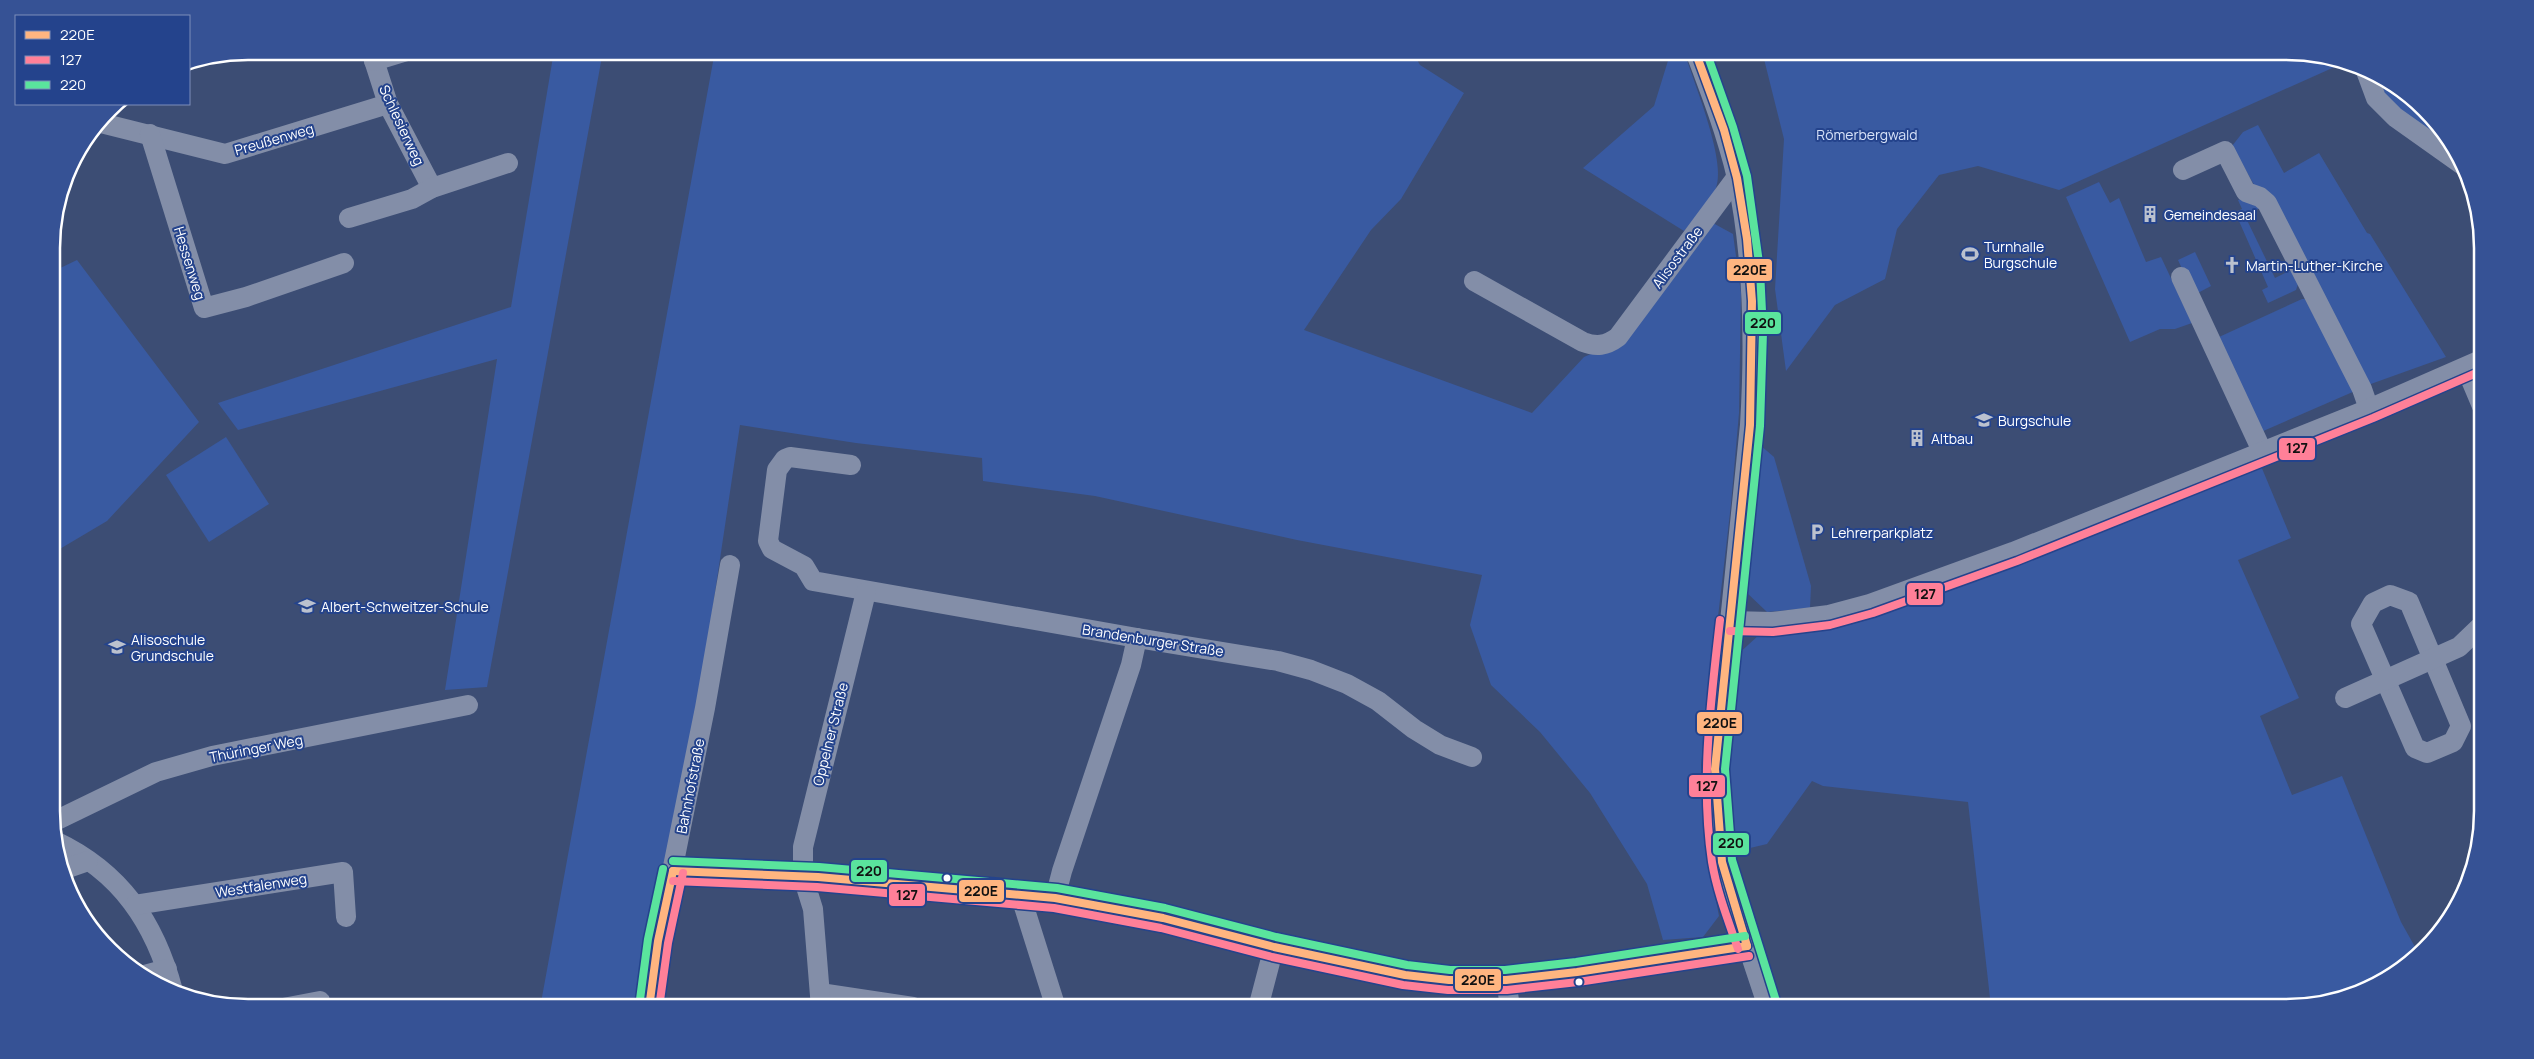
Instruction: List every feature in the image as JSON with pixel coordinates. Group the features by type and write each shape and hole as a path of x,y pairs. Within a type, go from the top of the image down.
{"street":[{"name":"Schlesierweg","path":"374,60 388,104 432,188"},
{"path":"1698,60 1715,103 1736,178 1746,232 1752,299 1754,369 1715,769 1717,818 1722,862 1765,999"},
{"path":"2369,79 2376,98 2395,117 2450,156"},
{"name":"Preußenweg","path":"107,124 225,154 388,104"},
{"name":"Hessenweg","path":"150,134 204,308 246,297 344,263"},
{"path":"2183,170 2225,151 2246,192 2260,197 2267,203 2358,380 2369,409"},
{"path":"350,218 412,199 432,188 508,163"},
{"name":"Alisostraße","path":"1474,280 1583,342 1592,346 1602,345 1618,337 1736,178"},
{"path":"2181,277 2262,452"},
{"path":"1730,621 1772,622 1829,616 1870,604 2013,552 2369,409 2474,364"},
{"name":"Brandenburger Straße","path":"851,465 790,457 785,459 778,470 768,541 772,549 804,566 813,581 866,592 1278,661 1312,670 1347,684 1378,701 1414,729 1440,745 1472,757"},
{"name":"Bahnhofstraße","path":"650,999 658,941 673,871 730,565"},
{"name":"Oppelner Straße","path":"803,877 805,838 866,592"},
{"path":"2390,595 2409,602 2434,660 2460,726 2453,742 2427,753 2415,748 2361,624 2373,603 2390,595"},
{"path":"2346,698 2386,682 2460,647 2474,633"},
{"path":"1055,898 1062,871 1126,682 1137,638"},
{"name":"Thüringer Weg","path":"60,819 156,772 212,756 468,706"},
{"path":"64,846 104,872 135,905 159,946 170,982"},
{"path":"69,868 88,861"},
{"path":"673,871 803,877 1055,898 1163,918 1274,947 1405,976 1449,980 1506,980 1577,972 1747,946"},
{"name":"Westfalenweg","path":"135,905 343,872 346,917"},
{"path":"803,877 813,909 821,999"},
{"path":"1020,894 1053,999"},
{"path":"1260,999 1274,947"},
{"path":"152,973 167,969"},
{"path":"1506,980 1509,999"}],"green space":[{"path":"552,60 601,60 487,687 445,690 497,359 238,430 218,403 511,307"},
{"path":"713,60 1417,60 1420,65 1464,93 1401,199 1371,230 1304,330 1532,413 1584,357 1623,340 1711,222 1733,234 1741,293 1739,413 1731,504 1701,765 1708,860 1719,916 1703,937 1663,940 1647,884 1590,793 1540,732 1491,685 1470,625 1482,575 1297,540 1095,496 983,481 982,458 856,443 740,425 687,780 643,999 542,999"},
{"path":"1668,60 1687,60 1708,121 1717,159 1718,176 1716,188 1710,200 1684,231 1583,168 1654,106"},
{"name":"Römerbergwald","path":"1764,60 2298,60 2336,66 2059,190 1978,166 1939,175 1897,229 1885,279 1835,305 1786,371 1775,289 1784,139"},
{"path":"2378,84 2401,99 2419,115 2443,145 2398,111"},
{"path":"2258,125 2284,173 2319,153 2367,233 2370,234 2446,357 2368,385 2232,146 2243,132"},
{"path":"2099,182 2110,203 2119,198 2146,262 2161,257 2192,323 2175,329 2160,329 2130,342 2066,197"},
{"path":"2243,199 2260,208 2245,216 2275,278 2291,270 2298,284 2296,290 2268,303 2262,290 2268,287 2235,212 2242,209 2238,200"},
{"path":"2195,252 2211,286 2194,295 2178,260"},
{"path":"77,260 199,422 107,521 60,549 60,268"},
{"path":"2305,299 2355,391 2261,432 2219,337"},
{"path":"226,437 269,504 209,542 166,475"},
{"path":"1760,445 1774,457 1811,586 1810,608 1767,612 1745,591"},
{"path":"2261,466 2291,538 2238,560 2299,698 2260,716 2292,795 2342,776 2401,922 2415,947 2401,960 2380,974 2358,985 2335,993 2298,999 1990,999 1968,802 1823,786 1812,781 1767,844 1729,853 1725,767 1736,656 1759,635 1840,623 2204,490"}],"transit line":[{"name":"220E","path":"1698,60 1724,130 1737,178 1747,239 1752,301 1750,425 1715,769 1722,862 1747,946"},
{"name":"220","path":"1709,60 1733,127 1747,176 1760,270 1763,332 1760,426 1725,769 1732,860 1775,999"},
{"name":"127","path":"1730,631 1773,632 1830,625 1873,613 2017,561 2373,418 2474,374"},
{"name":"127","path":"1720,620 1708,741 1707,801 1712,862 1723,906 1738,949"},
{"name":"220","path":"673,861 819,867 1057,888 1165,908 1276,937 1407,965 1450,970 1505,970 1576,962 1745,936"},
{"name":"220","path":"640,999 648,939 663,869"},
{"name":"220E","path":"673,871 818,877 1055,898 1163,918 1274,947 1405,975 1449,980 1506,980 1577,972 1747,946"},
{"name":"220E","path":"650,999 658,941 673,871"},
{"name":"127","path":"660,999 668,943 683,873"},
{"name":"127","path":"673,881 817,887 1054,908 1161,928 1272,957 1403,985 1448,990 1507,990 1578,982 1749,956"}],"place":[{"name":"Gemeindesaal","path":"2150,214"},
{"name":"Turnhalle Burgschule","path":"1970,254"},
{"name":"Martin-Luther-Kirche","path":"2232,265"},
{"name":"Burgschule","path":"1984,420"},
{"name":"Altbau","path":"1917,438"},
{"name":"Lehrerparkplatz","path":"1817,532"},
{"name":"Albert-Schweitzer-Schule","path":"307,606"},
{"name":"Alisoschule Grundschule","path":"117,647"}]}
